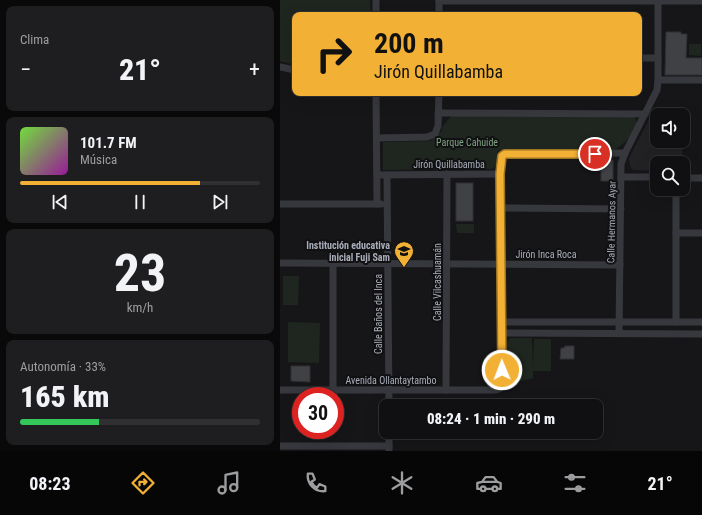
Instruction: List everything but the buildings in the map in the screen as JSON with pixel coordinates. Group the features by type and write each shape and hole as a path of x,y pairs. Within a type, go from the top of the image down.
{"street":[{"path":"376,0 376,12"},
{"path":"439,12 439,1 702,1"},
{"name":"Calle Hermanos Ayar","path":"619,333 621,164 625,153 657,90 658,1"},
{"path":"642,58 658,58"},
{"path":"280,67 292,69"},
{"path":"658,80 702,80"},
{"path":"376,96 377,204"},
{"path":"377,138 427,138 431,136 437,130 438,96"},
{"path":"438,113 645,114"},
{"path":"625,153 505,154 502,156 500,174 501,333 702,334"},
{"name":"Calle Vilcashuamán","path":"446,390 447,174"},
{"name":"Jirón Quillabamba","path":"377,175 500,174"},
{"name":"Calle Baños del Inca","path":"387,175 389,399"},
{"path":"621,177 650,177"},
{"path":"690,178 702,178"},
{"path":"676,196 676,322"},
{"path":"280,204 388,204"},
{"path":"500,208 621,209"},
{"path":"676,233 702,233"},
{"name":"Jirón Inca Roca","path":"280,263 620,265"},
{"path":"333,264 333,387"},
{"path":"501,322 702,322"},
{"name":"Avenida Ollantaytambo","path":"344,390 495,390 500,387 502,382 501,333"},
{"name":"Avenida Ollantaytambo","path":"280,390 292,390"},
{"path":"280,446 389,449"}],"shaded area":[{"path":"650,118 650,148 683,148 682,156 650,156 650,171 633,170 630,166 629,158"}],"green space":[{"path":"280,0 370,0 371,12 292,12 292,64 280,61"},
{"path":"689,44 701,44 701,56 689,55"},
{"name":"Parque Cahuide","path":"452,115 634,117 637,122 634,131 622,145 614,150 499,150 497,152 497,165 492,169 383,170 383,142 430,141 442,131 442,127"},
{"path":"456,224 474,224 474,233 457,233"},
{"path":"283,276 299,276 298,305 283,305"},
{"path":"288,322 320,323 319,363 288,362"},
{"path":"510,338 532,338 533,368 534,339 551,339 551,371 533,371 533,378 521,381 507,381 507,342"}],"place":[{"name":"Institución educativa inicial Fuji Sam","path":"404,268"}],"route":[{"path":"502,370 500,174 502,156 505,154 595,154"}]}
